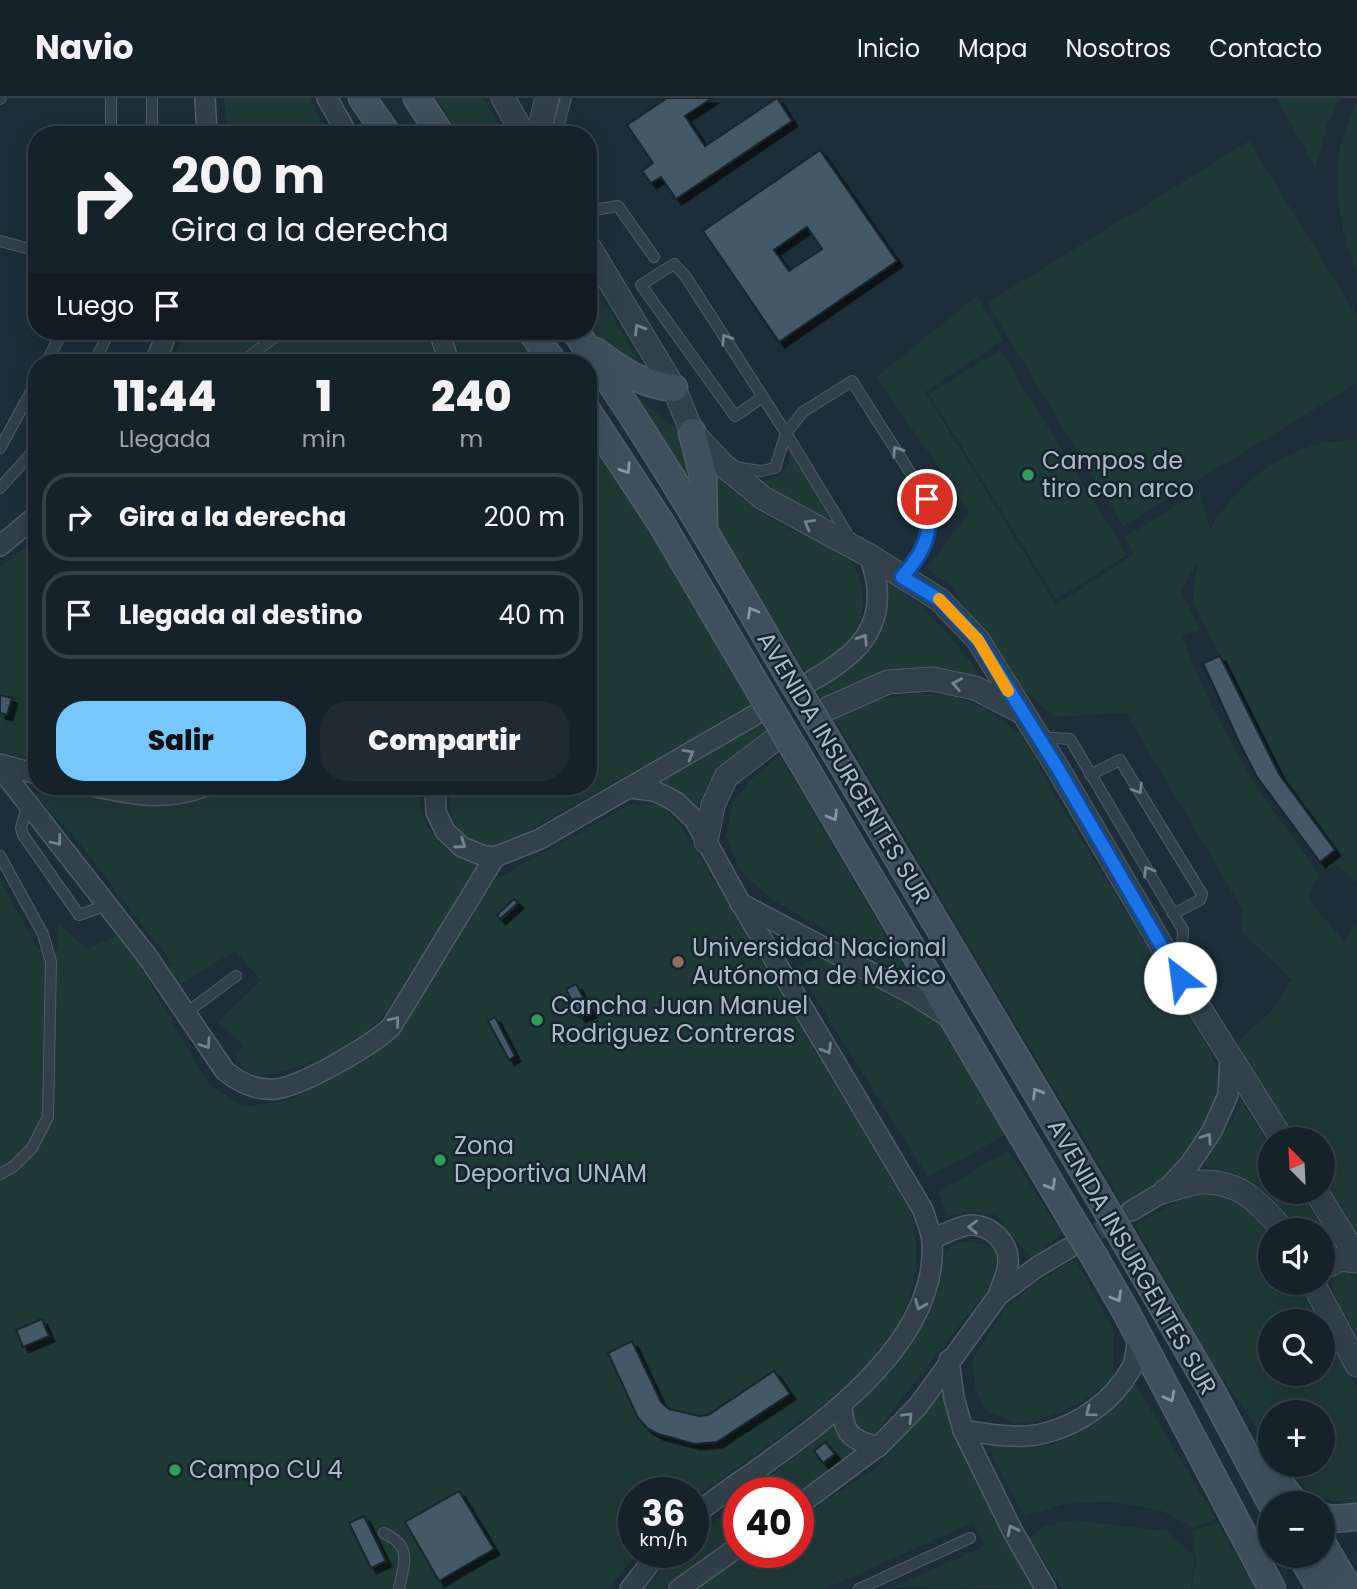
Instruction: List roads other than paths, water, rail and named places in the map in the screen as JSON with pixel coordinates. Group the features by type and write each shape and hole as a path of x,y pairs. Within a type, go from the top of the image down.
{"main road":[{"path":"362,98 382,126"},
{"path":"417,98 435,126"},
{"path":"585,340 618,367 650,385 674,388"},
{"name":"AVENIDA INSURGENTES SUR","path":"597,362 704,528 1124,1240 1211,1390 1265,1491"},
{"name":"AVENIDA INSURGENTES SUR","path":"597,426 661,523 1095,1258 1272,1589"},
{"path":"692,432 703,475 704,528"},
{"path":"1211,1390 1286,1491"},
{"path":"1335,1519 1357,1517"},
{"path":"1335,1565 1349,1589"},
{"path":"1308,1568 1321,1589"}],"street":[{"path":"205,98 207,126"},
{"path":"327,98 341,126"},
{"path":"503,98 519,126"},
{"path":"540,126 547,98"},
{"path":"597,260 674,388 692,432 723,465 763,499 864,553 940,600 978,640 1180,978 1274,1127"},
{"path":"0,546 28,523"},
{"path":"811,681 838,665 860,646 874,622 877,589 864,553"},
{"path":"829,708 888,682 932,680 975,688 1020,710"},
{"path":"435,795 436,812 453,839 472,852 495,857 540,839 755,715"},
{"path":"706,842 713,805 726,777 774,740"},
{"path":"0,766 147,956 225,1071 244,1084 266,1089 288,1086 325,1069 378,1038 398,1019 495,857"},
{"path":"0,766 28,772"},
{"path":"630,788 654,792 676,802 694,819 740,902 923,1210 932,1239 930,1276 920,1307 913,1322 869,1379 842,1405 709,1505"},
{"path":"132,795 168,795"},
{"path":"740,902 912,994 955,1020"},
{"path":"1165,1191 1190,1164 1221,1115 1228,1095 1230,1056"},
{"path":"1131,1211 1165,1191 1201,1182 1229,1185 1257,1200 1273,1218"},
{"path":"1323,1204 1357,1259"},
{"path":"932,1239 967,1226 983,1227 997,1235 1008,1257 998,1296"},
{"path":"814,1494 878,1447 918,1406 998,1296 1037,1267 1069,1248"},
{"path":"1335,1264 1340,1259 1357,1259"},
{"path":"1324,1295 1357,1365"},
{"path":"963,1430 1014,1435 1044,1434 1087,1417 1115,1391 1132,1367 1138,1337"},
{"path":"949,1360 952,1386 963,1430 1012,1530 1046,1589"},
{"path":"842,1405 842,1419 850,1435 878,1447"},
{"path":"679,1589 723,1558"},
{"path":"630,1589 646,1568"}],"lane":[{"path":"111,98 111,126"},
{"path":"152,98 152,126"},
{"path":"558,126 566,98"},
{"path":"597,210 618,206 654,257"},
{"path":"0,241 28,249"},
{"path":"762,397 735,416 641,285 674,264 686,277 864,553"},
{"path":"252,354 272,340"},
{"path":"723,465 761,471 775,468 786,433 803,412 852,381 927,499 930,518 928,535 919,558 902,577"},
{"path":"1,445 28,397"},
{"path":"0,488 28,457"},
{"path":"1037,737 1070,739 1183,930 1180,978"},
{"path":"1090,775 1120,760 1202,894 1200,900 1173,914"},
{"path":"28,804 21,828 23,835 79,915 107,905"},
{"path":"0,856 43,934 51,962 48,1117 32,1148 14,1166 0,1174"},
{"path":"186,1013 236,976"},
{"path":"384,1533 397,1541 405,1554 405,1570 399,1589"},
{"path":"859,1589 970,1538"}],"tunnel":[{"path":"1073,1246 1125,1215"}],"place":[{"name":"Campos de tiro con arco","path":"1028,475"},
{"name":"Universidad Nacional Autónoma de México","path":"678,962"},
{"name":"Cancha Juan Manuel Rodriguez Contreras","path":"537,1020"},
{"name":"Zona Deportiva UNAM","path":"440,1160"},
{"name":"Campo CU 4","path":"175,1470"}]}
